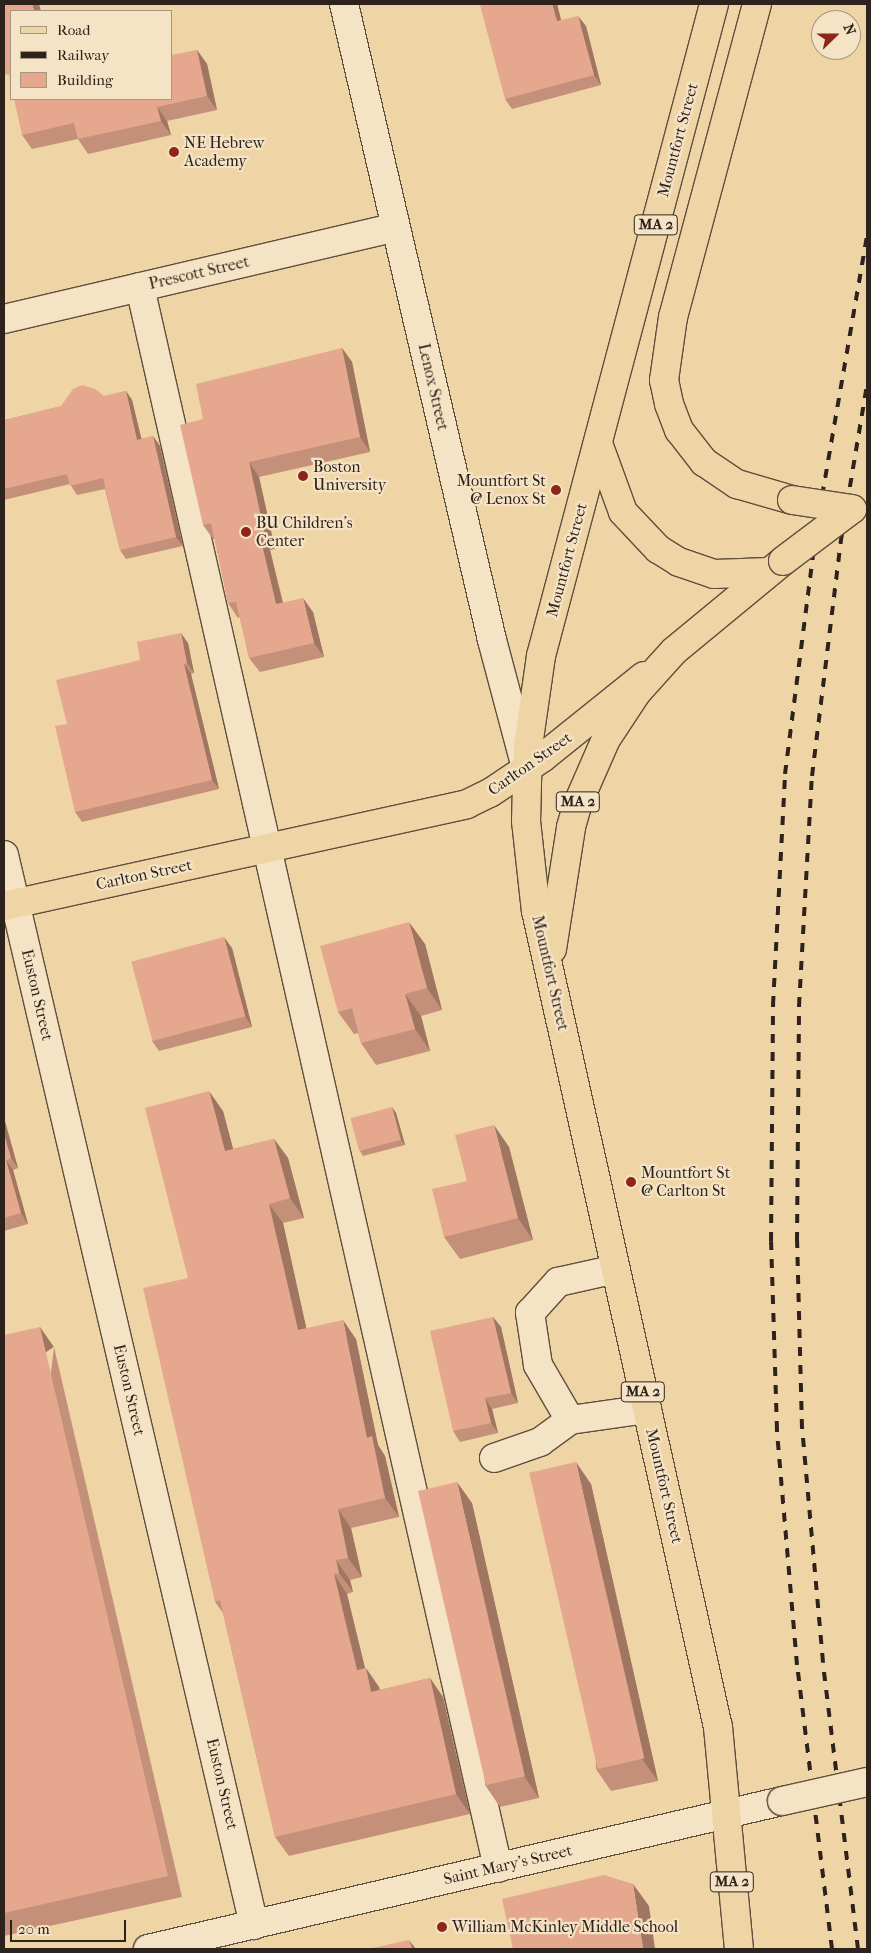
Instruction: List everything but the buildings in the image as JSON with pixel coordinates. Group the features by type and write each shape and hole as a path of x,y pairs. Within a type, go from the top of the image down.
{"main road":[{"name":"Mountfort Street","path":"714,4 599,446 541,656 526,769 530,873 549,971 718,1727 725,1814 740,1949"},
{"path":"757,4 673,317 664,380 669,404 679,430 708,466 737,484 792,500 860,505"},
{"path":"599,446 623,512 658,549 680,562 714,574 776,566"},
{"name":"Carlton Street","path":"10,905 467,804 490,793 526,769 668,657 776,566 860,505"},
{"name":"MA 2","path":"549,971 564,854 578,803 600,751 626,706 668,657"}],"street":[{"name":"Lenox Street","path":"344,4 493,644 526,769"},
{"name":"Prescott Street","path":"4,319 395,227"},
{"path":"140,287 498,1868"},
{"name":"Euston Street","path":"4,854 10,905 254,1925"},
{"path":"570,1420 538,1365 530,1313 558,1282 616,1269"},
{"path":"494,1458 540,1442 570,1420 647,1409"},
{"name":"Saint Mary's Street","path":"148,1949 867,1782"}],"railway":[{"path":"832,1949 797,1665 777,1430 771,1241 773,1005 785,774 816,531 867,236"},
{"path":"858,1949 823,1662 802,1428 797,1241 799,1006 812,776 841,540 867,385"}],"place":[{"name":"NE Hebrew Academy","path":"174,152"},
{"name":"Boston University","path":"303,476"},
{"name":"Mountfort St @ Lenox St","path":"556,490"},
{"name":"BU Children's Center","path":"246,532"},
{"name":"Mountfort St @ Carlton St","path":"631,1182"},
{"name":"William McKinley Middle School","path":"442,1927"}]}
